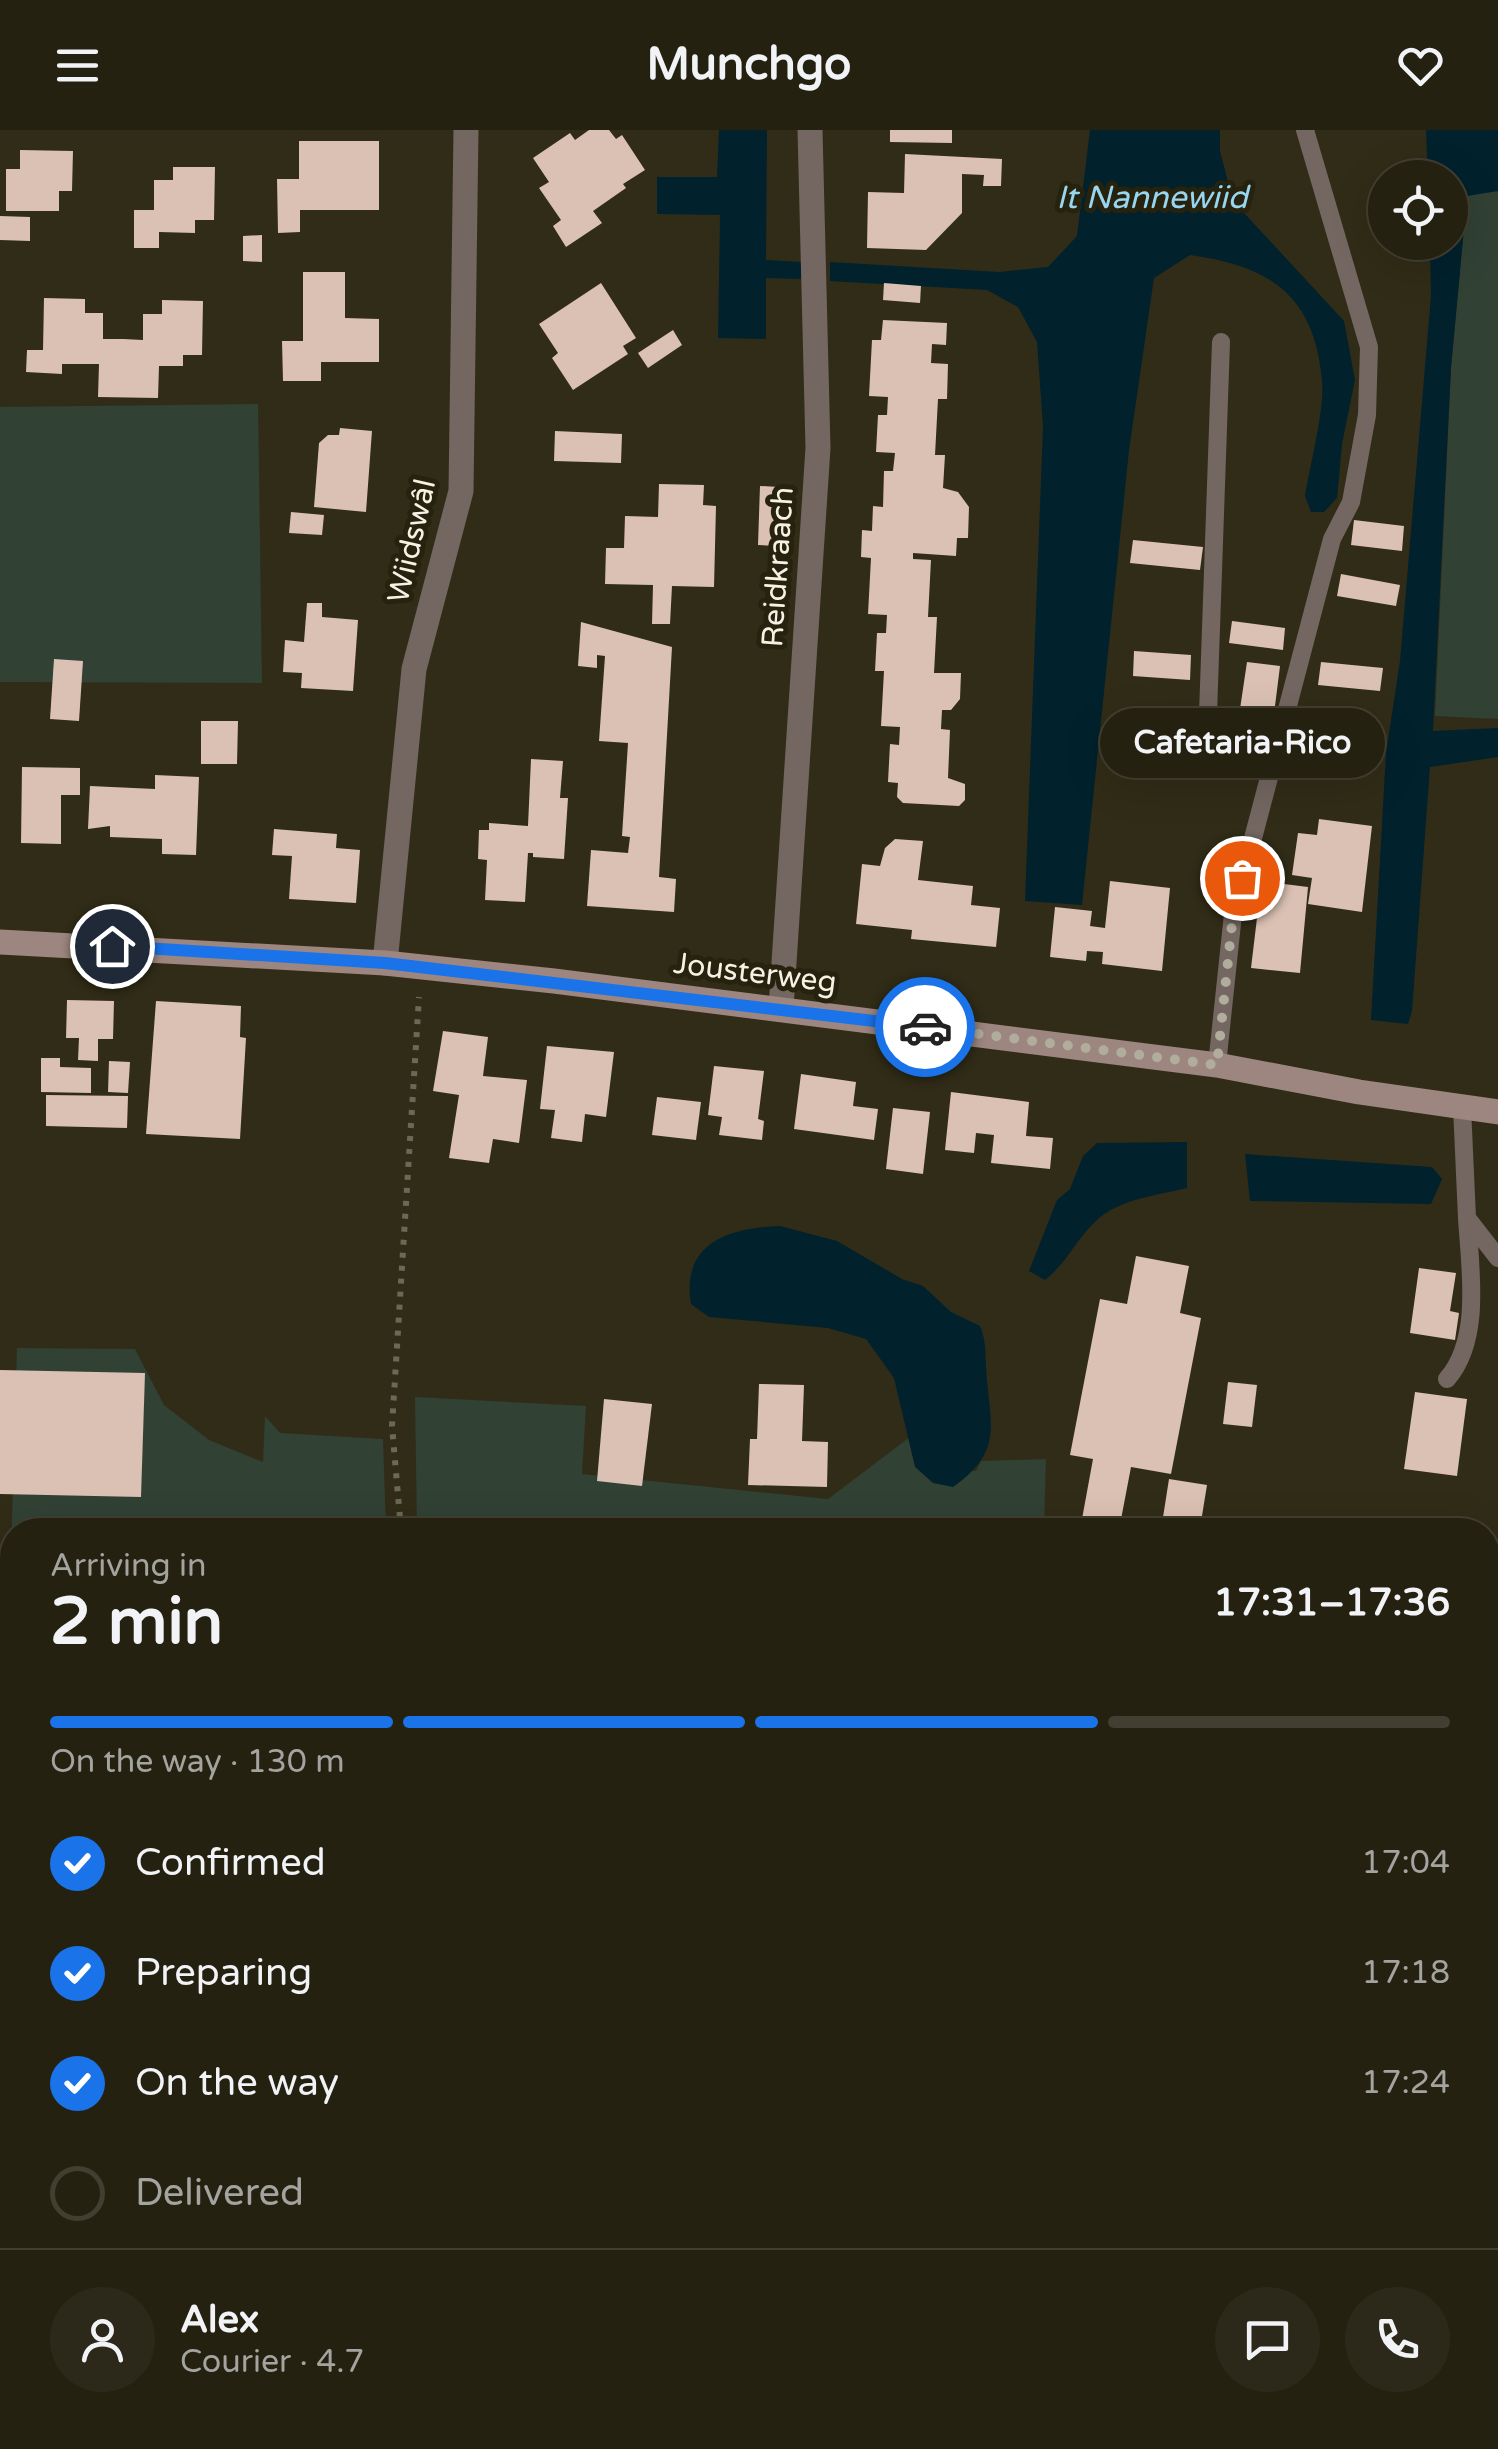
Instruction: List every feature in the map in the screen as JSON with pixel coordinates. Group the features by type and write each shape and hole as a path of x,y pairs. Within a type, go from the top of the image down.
{"street":[{"name":"Wiidswâl","path":"385,963 414,669 461,491 466,130"},
{"name":"Reidkraach","path":"781,1008 818,448 810,130"},
{"name":"Jousterweg","path":"0,942 422,966 1217,1065 1498,1112"}],"lane":[{"path":"1217,1065 1233,914 1332,539 1351,502 1367,416 1368,347 1305,130"},
{"path":"1221,342 1208,714 1280,736"},
{"path":"1446,1379 1462,1362 1469,1322 1462,1107"},
{"path":"1467,1218 1498,1258"}],"path":[{"path":"399,1518 392,1426 422,966"}],"green space":[{"path":"1498,191 1498,719 1435,716 1451,368 1461,260 1468,260 1468,196"},
{"path":"258,404 262,683 0,682 0,407"},
{"path":"17,1348 135,1349 164,1405 209,1440 263,1462 265,1416 280,1433 383,1439 386,1518 12,1518"},
{"path":"415,1397 586,1406 582,1474 828,1499 910,1437 916,1467 976,1471 981,1461 1046,1459 1044,1518 417,1518"}],"water":[{"path":"719,130 767,130 766,260 801,262 801,279 766,278 766,339 718,338 720,215 657,214 657,177 717,177"},
{"name":"It Nannewiid","path":"1090,130 1220,130 1220,151 1233,201 1344,321 1355,380 1342,444 1337,498 1324,512 1311,512 1305,496 1322,380 1317,350 1298,306 1283,289 1264,277 1218,260 1190,255 1154,278 1129,450 1082,905 1025,901 1043,427 1037,342 1018,307 987,290 830,281 830,262 999,272 1048,267 1077,236"},
{"path":"1426,130 1498,130 1498,191 1468,196 1468,160 1427,160"},
{"path":"1430,260 1461,260 1451,368 1433,731 1498,728 1498,757 1430,767 1408,1024 1371,1020 1386,753 1400,661 1431,296"},
{"path":"1187,1142 1187,1188 1116,1207 1090,1227 1045,1280 1029,1271 1057,1200 1070,1189 1083,1156 1097,1143"},
{"path":"1245,1154 1432,1167 1442,1179 1431,1204 1250,1201"},
{"path":"780,1226 837,1241 902,1279 923,1286 951,1312 980,1326 991,1418 988,1446 970,1473 953,1487 933,1483 915,1467 894,1378 866,1339 828,1328 709,1317 691,1304 693,1266 712,1243 743,1230"}],"building":[{"path":"589,130 609,130 616,139 622,135 645,170 593,211 602,223 566,247 553,226 561,220 539,188 549,182 533,158 570,133 575,140"},
{"path":"890,130 952,130 952,143 890,142"},
{"path":"299,141 379,141 379,210 300,210 300,232 278,233 277,179 299,179"},
{"path":"20,150 73,151 72,191 59,191 59,211 6,211 6,169 20,169"},
{"path":"905,154 1002,159 1001,186 983,186 984,175 962,174 962,213 926,250 867,248 868,192 904,193"},
{"path":"173,167 215,167 214,220 195,220 195,233 159,232 159,248 134,248 134,210 154,210 154,180 173,180"},
{"path":"0,216 30,217 30,241 0,240"},
{"path":"262,235 262,262 243,261 243,236"},
{"path":"303,272 345,272 345,318 379,319 379,362 321,362 321,381 283,381 282,341 303,341"},
{"path":"601,283 636,338 623,346 628,354 573,390 552,358 558,353 539,324"},
{"path":"884,283 921,286 920,303 883,300"},
{"path":"44,298 85,299 85,313 103,313 103,339 143,340 143,314 162,314 162,300 203,301 202,355 183,355 183,366 159,366 158,398 98,397 99,364 62,364 62,374 26,372 27,350 43,350"},
{"path":"883,320 947,323 946,345 932,344 931,363 948,364 947,399 938,399 935,455 945,455 943,488 958,492 969,507 968,538 957,538 956,556 913,553 913,559 931,560 928,617 937,617 934,673 961,673 960,699 951,710 942,710 941,729 950,730 948,778 965,784 965,800 959,806 903,803 897,797 898,783 888,782 890,744 899,745 900,727 881,726 884,671 875,671 877,633 886,633 887,615 868,614 871,558 861,557 862,530 872,531 873,506 883,507 884,471 893,471 895,453 876,452 878,415 887,415 888,397 869,396 872,340 881,340"},
{"path":"673,330 682,345 648,368 638,353"},
{"path":"340,428 372,431 366,512 314,507 319,443 328,435 339,435"},
{"path":"555,431 622,434 621,463 554,461"},
{"path":"659,484 704,485 703,505 716,506 714,587 672,586 670,624 652,624 653,585 605,584 606,548 624,548 625,516 658,517"},
{"path":"760,486 779,487 777,546 758,545"},
{"path":"291,512 324,515 322,535 289,533"},
{"path":"1354,520 1404,526 1402,551 1351,545"},
{"path":"1133,540 1203,547 1200,570 1130,563"},
{"path":"1341,574 1400,585 1396,606 1337,596"},
{"path":"307,603 322,603 322,617 358,620 353,691 301,688 302,673 283,672 285,640 304,642"},
{"path":"1232,621 1285,628 1283,650 1229,643"},
{"path":"581,622 672,647 659,877 676,879 674,912 587,906 591,850 628,853 630,837 622,836 628,743 599,741 605,656 597,655 597,668 578,666"},
{"path":"1134,651 1191,655 1190,680 1133,676"},
{"path":"54,659 83,661 79,721 50,719"},
{"path":"1247,662 1280,666 1274,714 1240,709"},
{"path":"1321,662 1383,668 1380,691 1318,685"},
{"path":"1318,715 1378,721 1375,744 1316,738"},
{"path":"201,721 238,721 237,764 201,764"},
{"path":"531,759 563,761 560,798 568,798 564,859 533,857 533,853 528,853 525,902 485,900 487,860 478,859 479,830 489,830 489,823 528,826"},
{"path":"22,767 80,768 80,795 61,795 61,844 21,843"},
{"path":"155,775 199,777 196,855 162,854 162,839 110,837 110,826 88,829 90,786 155,789"},
{"path":"1319,819 1372,826 1362,912 1308,904 1312,878 1292,875 1298,833 1317,835"},
{"path":"274,829 337,834 336,848 360,850 356,903 289,899 292,856 272,855"},
{"path":"895,839 923,841 918,880 973,886 971,905 1000,908 996,947 911,939 912,930 856,924 862,864 880,866 885,848"},
{"path":"1110,881 1170,888 1162,971 1102,964 1103,952 1087,951 1086,961 1050,957 1055,907 1092,911 1090,926 1105,928"},
{"path":"1268,882 1308,887 1300,973 1251,968 1257,918"},
{"path":"67,1000 114,1001 113,1039 98,1039 98,1061 78,1060 79,1038 66,1038"},
{"path":"156,1001 241,1006 240,1037 246,1038 240,1139 146,1134"},
{"path":"443,1031 488,1037 483,1076 527,1080 519,1143 493,1139 489,1163 449,1158 459,1095 433,1091"},
{"path":"547,1046 614,1052 606,1117 585,1114 582,1142 551,1138 555,1110 540,1109"},
{"path":"41,1058 60,1058 60,1067 91,1068 91,1093 41,1092"},
{"path":"109,1061 130,1062 128,1093 108,1092"},
{"path":"714,1066 764,1071 758,1119 764,1121 762,1140 719,1135 722,1117 708,1115"},
{"path":"801,1074 856,1082 853,1106 878,1109 874,1140 794,1129"},
{"path":"951,1092 1029,1102 1026,1136 1053,1138 1050,1169 991,1163 994,1135 976,1133 974,1153 945,1150"},
{"path":"46,1095 128,1096 127,1128 46,1126"},
{"path":"657,1097 701,1102 696,1140 652,1135"},
{"path":"893,1108 930,1112 923,1174 886,1169"},
{"path":"1136,1256 1189,1266 1180,1313 1201,1318 1171,1474 1131,1467 1121,1518 1082,1518 1093,1459 1070,1455 1100,1299 1127,1304"},
{"path":"1419,1268 1456,1273 1450,1311 1459,1313 1455,1340 1410,1333"},
{"path":"0,1370 145,1373 141,1497 0,1494"},
{"path":"1228,1382 1257,1385 1252,1427 1223,1424"},
{"path":"759,1384 804,1385 802,1441 828,1442 827,1487 748,1485 750,1439 757,1439"},
{"path":"1415,1392 1467,1399 1457,1476 1404,1469"},
{"path":"604,1399 652,1404 642,1486 597,1481"},
{"path":"1169,1479 1207,1485 1202,1518 1163,1518"}],"way so far":[{"path":"925,1027 1217,1065 1233,914 1242,878"}],"place":[{"name":"Cafetaria-Rico","path":"1242,878"}],"route":[{"path":"112,946 385,963 925,1027"}]}
